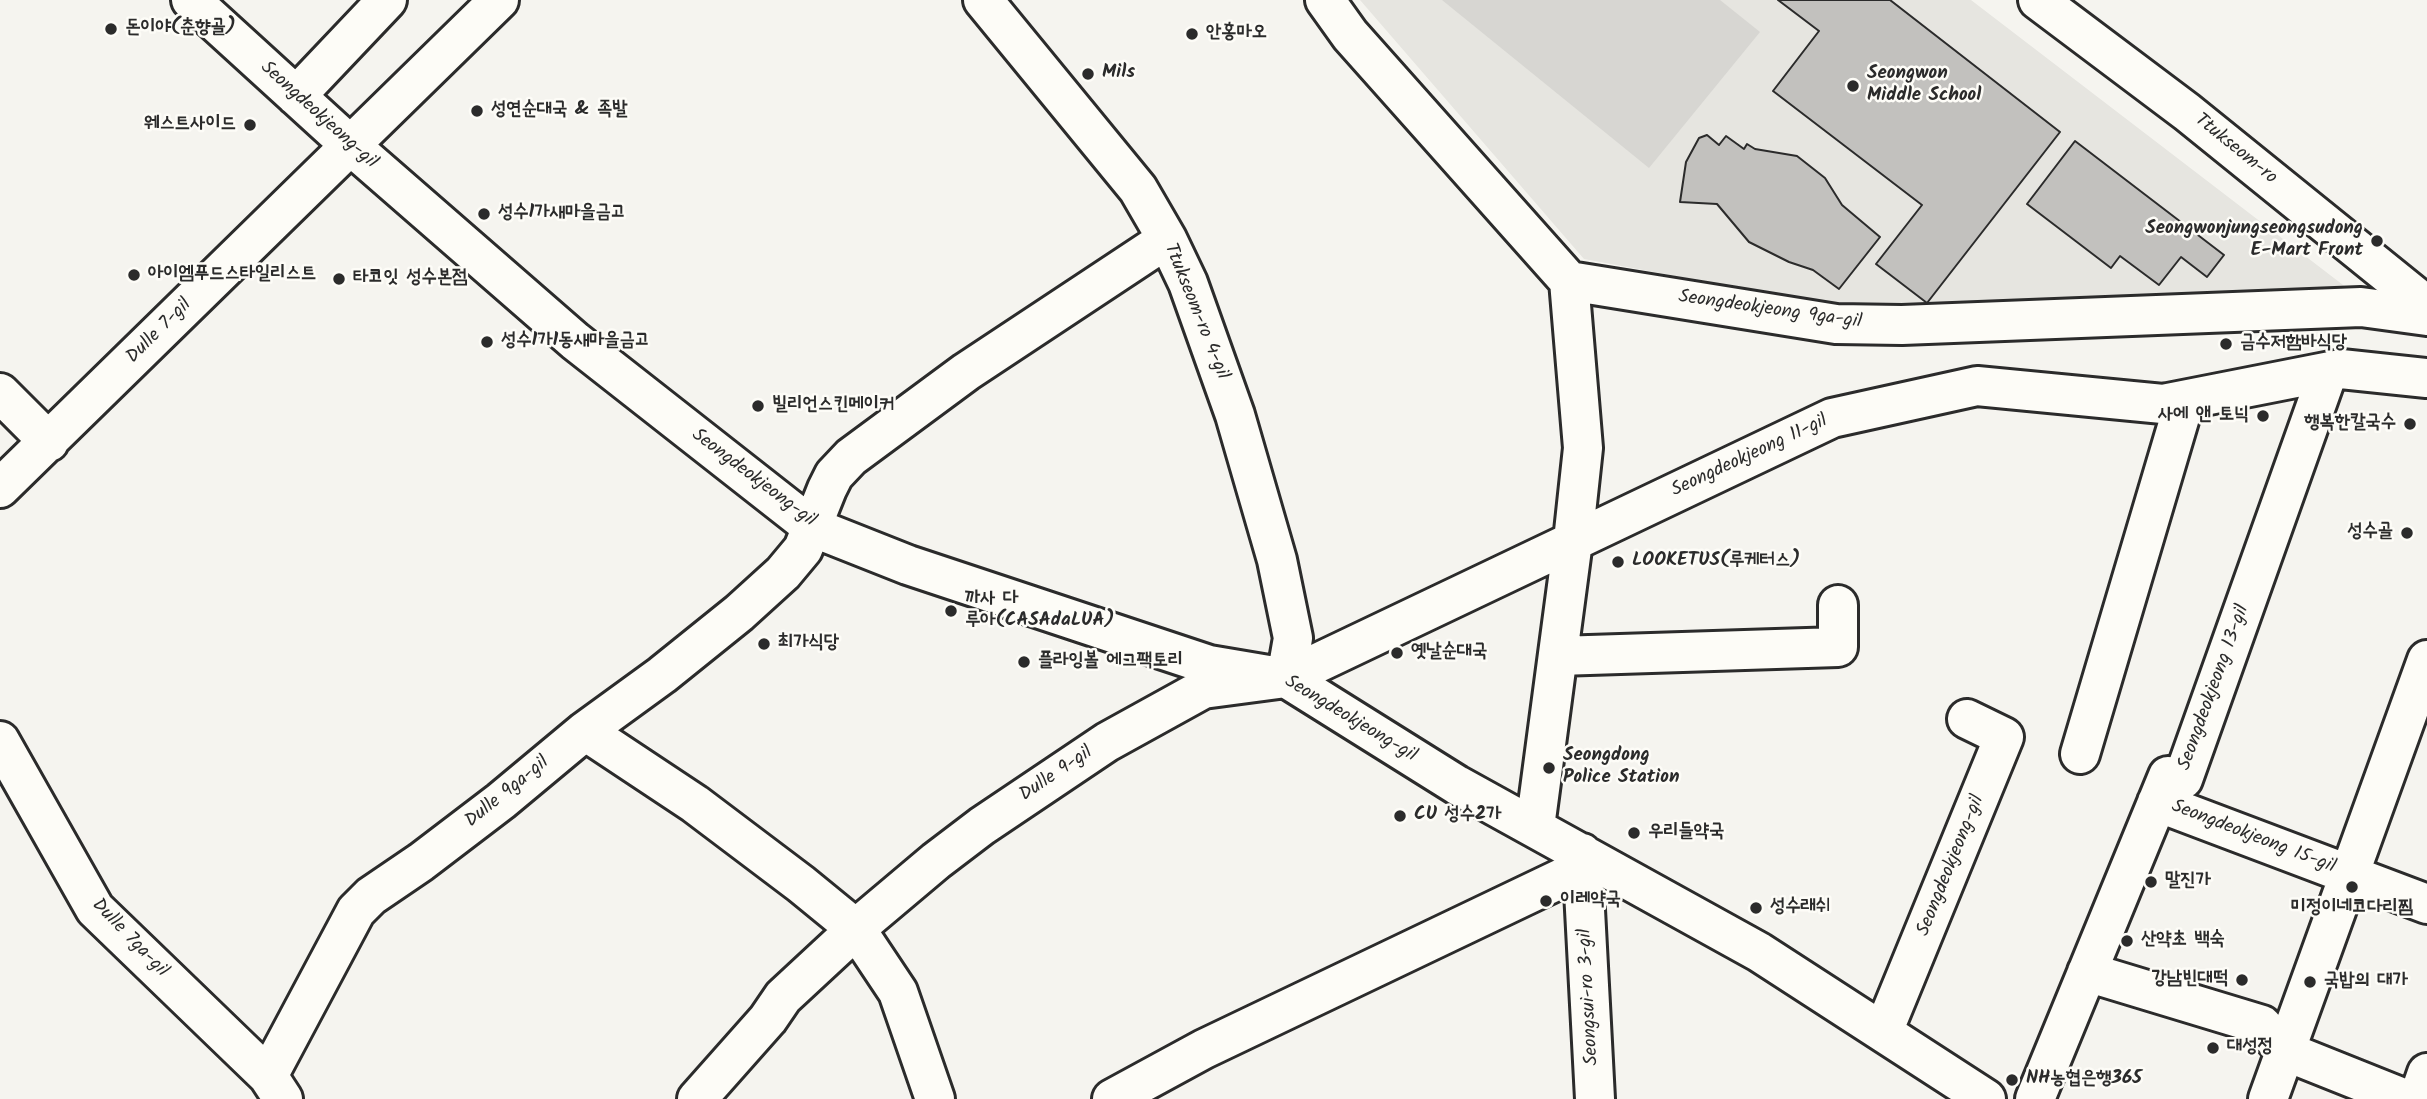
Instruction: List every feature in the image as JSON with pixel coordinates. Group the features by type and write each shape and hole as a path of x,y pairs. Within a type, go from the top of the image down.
{"street":[{"name":"Seongdeokjeong-gil","path":"191,0 350,145 575,341 812,527 908,565 1209,665 1286,678 1457,785 1535,827 1583,861 1759,952 1986,1099"},
{"path":"296,96 387,0"},
{"name":"Dulle 7-gil","path":"0,488 499,0"},
{"name":"Ttukseom-ro 4-gil","path":"983,0 1138,189 1167,239 1188,283 1235,415 1277,560 1293,638 1286,678"},
{"path":"1325,0 1350,35 1569,281 1583,448 1535,827"},
{"name":"Ttukseom-ro","path":"2038,0 2188,112 2427,306"},
{"name":"Dulle 9ga-gil","path":"276,1087 356,911 371,896 421,862 501,801 584,731 662,675 739,613 783,573 803,548 834,475 851,457 966,372 1167,239"},
{"name":"Seongdeokjeong 9ga-gil","path":"1569,281 1836,324 1902,325 2361,307 2427,316"},
{"name":"Seongdeokjeong 11-gil","path":"1286,678 1832,418 1977,386 2163,404 2341,369 2427,378"},
{"name":"Seongdeokjeong 13-gil","path":"2035,1099 2168,776 2183,779 2328,372"},
{"path":"0,393 49,442"},
{"path":"2080,754 2185,400"},
{"path":"1558,656 1838,647 1838,605"},
{"name":"Seongdeokjeong 15-gil","path":"2268,1099 2427,660"},
{"name":"Dulle 9-gil","path":"697,1099 768,1019 783,997 856,929 982,826 1107,742 1203,689 1286,678"},
{"name":"Seongdeokjeong-gil","path":"1883,1032 2004,737 1967,719"},
{"path":"584,731 695,804 856,929 898,992 935,1099"},
{"name":"Dulle 7ga-gil","path":"0,741 95,909 276,1087"},
{"name":"Seongdeokjeong 15-gil","path":"2157,802 2427,904"},
{"path":"1112,1099 1204,1049 1583,861"},
{"name":"Seongsui-ro 3-gil","path":"1583,861 1595,1099"},
{"path":"2087,972 2262,1025 2285,1051 2404,1099"},
{"path":"2418,1099 2427,1073"}],"shaded area":[{"path":"1360,0 1971,0 2347,288 1942,313 1800,299 1584,259"},
{"path":"1442,0 1720,0 1760,32 1649,168"}],"building":[{"path":"1778,0 1890,0 2060,132 1927,303 1876,264 1922,205 1773,91 1819,31"},
{"path":"1707,135 1719,145 1726,136 1744,149 1747,144 1755,149 1797,156 1825,178 1842,205 1880,237 1839,289 1813,270 1789,262 1749,242 1717,204 1680,202 1686,162 1699,138"},
{"path":"2075,141 2224,255 2207,277 2181,257 2159,285 2120,256 2111,268 2027,204"}],"place":[{"name":"돈이야(춘향골)","path":"111,29"},
{"name":"안홍마오","path":"1192,34"},
{"name":"Mils","path":"1088,74"},
{"name":"Seongwon Middle School","path":"1853,86"},
{"name":"성연순대국 & 족발","path":"477,111"},
{"name":"웨스트사이드","path":"250,125"},
{"name":"성수1가새마을금고","path":"484,214"},
{"name":"Seongwonjungseongsudong E-Mart Front","path":"2377,241"},
{"name":"아이엠푸드스타일리스트","path":"134,275"},
{"name":"타코잇 성수본점","path":"339,279"},
{"name":"성수1가1동새마을금고","path":"487,342"},
{"name":"금수저함바식당","path":"2226,344"},
{"name":"빌리언스킨메이커","path":"758,406"},
{"name":"사에 앤 토닉","path":"2263,416"},
{"name":"행복한칼국수","path":"2410,424"},
{"name":"성수골","path":"2407,533"},
{"name":"LOOKETUS(루케터스)","path":"1618,562"},
{"name":"까사 다 루아(CASAdaLUA)","path":"951,611"},
{"name":"최가식당","path":"764,644"},
{"name":"옛날순대국","path":"1397,653"},
{"name":"플라잉볼 에그팩토리","path":"1024,662"},
{"name":"Seongdong Police Station","path":"1549,768"},
{"name":"CU 성수2가","path":"1400,816"},
{"name":"우리들약국","path":"1634,833"},
{"name":"말진가","path":"2151,882"},
{"name":"미정이네코다리찜","path":"2352,887"},
{"name":"이레약국","path":"1546,901"},
{"name":"성수래쉬","path":"1756,908"},
{"name":"산약초 백숙","path":"2127,941"},
{"name":"강남빈대떡","path":"2242,980"},
{"name":"국밥의 대가","path":"2310,982"},
{"name":"대성정","path":"2213,1048"},
{"name":"NH농협은행365","path":"2012,1080"}]}
